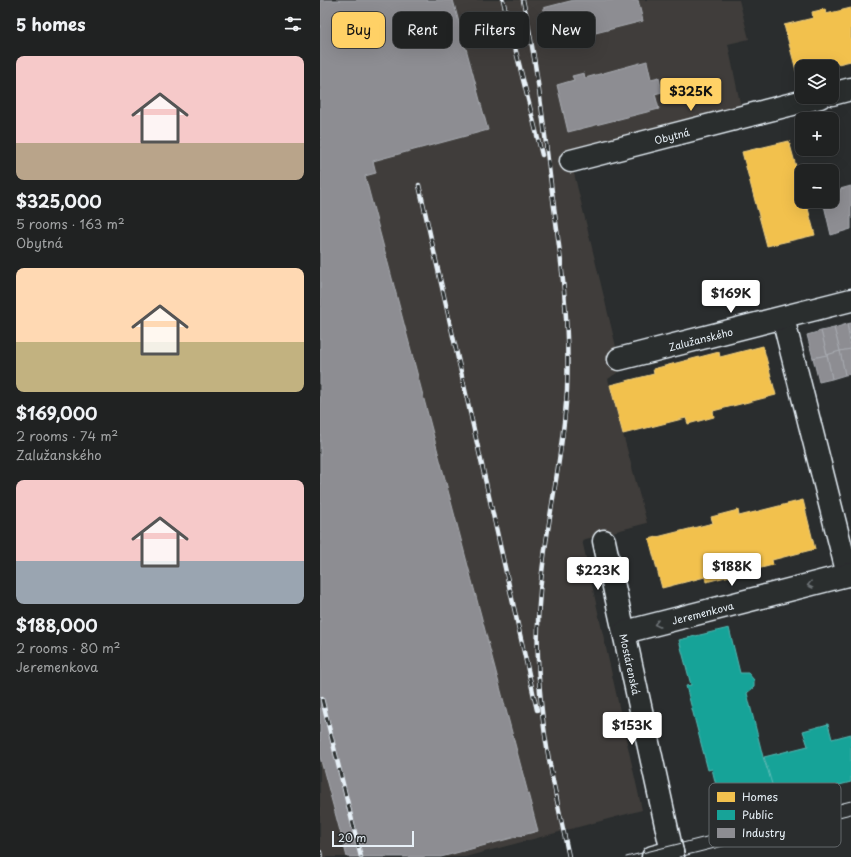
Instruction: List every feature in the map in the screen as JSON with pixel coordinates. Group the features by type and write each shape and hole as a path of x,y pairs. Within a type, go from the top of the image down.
{"street":[{"path":"839,92 851,89"},
{"name":"Obytná","path":"570,161 795,103"},
{"name":"Zalužanského","path":"619,359 851,300"},
{"path":"783,318 850,575"},
{"name":"Mostárenská","path":"604,541 625,632 666,855"},
{"name":"Jeremenkova","path":"625,632 850,575"}],"shaded area":[{"path":"320,0 739,0 749,39 728,44 741,108 571,161 621,370 608,379 647,523 582,540 642,810 465,857 320,857"}],"building: Homes":[{"path":"851,8 851,61 839,64 839,60 795,60 795,66 784,25 813,18 812,12 825,9 826,14"},
{"path":"789,141 795,164 795,208 808,208 815,235 767,246 742,152"},
{"path":"763,346 776,395 713,411 714,417 688,424 686,418 623,434 610,385 654,374 653,369 719,352 720,357"},
{"path":"803,500 815,549 772,560 773,565 706,582 705,577 662,588 649,539 713,523 711,517 738,510 739,516"}],"building: Public":[{"path":"729,628 740,673 748,673 754,680 754,687 747,693 763,757 772,783 715,783 712,769 708,770 686,686 691,685 679,640"},
{"path":"828,724 832,739 851,734 851,782 841,785 841,783 772,783 764,757 808,746 803,731"}],"building: Industry":[{"path":"320,0 453,0 460,26 460,48 466,48 488,130 373,161 376,173 365,176 538,831 441,857 347,857 320,757"},
{"path":"574,0 638,0 643,21 595,33 595,12 544,12 543,8"},
{"path":"647,61 651,79 659,77 662,92 655,94 659,109 568,132 557,85 574,80 572,76 584,73 585,78"},
{"path":"851,186 851,229 831,235 825,208 839,208 840,189"},
{"path":"851,323 851,340 847,324"},
{"path":"847,324 851,349 840,351 834,328"},
{"path":"834,328 840,351 827,355 821,331"},
{"path":"821,331 827,355 813,358 807,335"},
{"path":"851,349 851,374 845,375 840,351"},
{"path":"840,351 845,375 832,379 827,355"},
{"path":"827,355 832,379 819,382 813,358"}],"tram line":[{"path":"841,803 851,801"},
{"path":"841,816 851,814"},
{"path":"626,857 709,836"},
{"path":"679,857 719,847"}],"railway":[{"path":"503,0 542,155"},
{"path":"523,0 543,120 566,316 568,365 565,415 546,541 538,617 538,670 540,696 547,748 557,800"},
{"path":"419,185 537,710"},
{"path":"322,699 361,857"},
{"path":"556,796 569,857"},
{"path":"320,852 321,857"}]}
